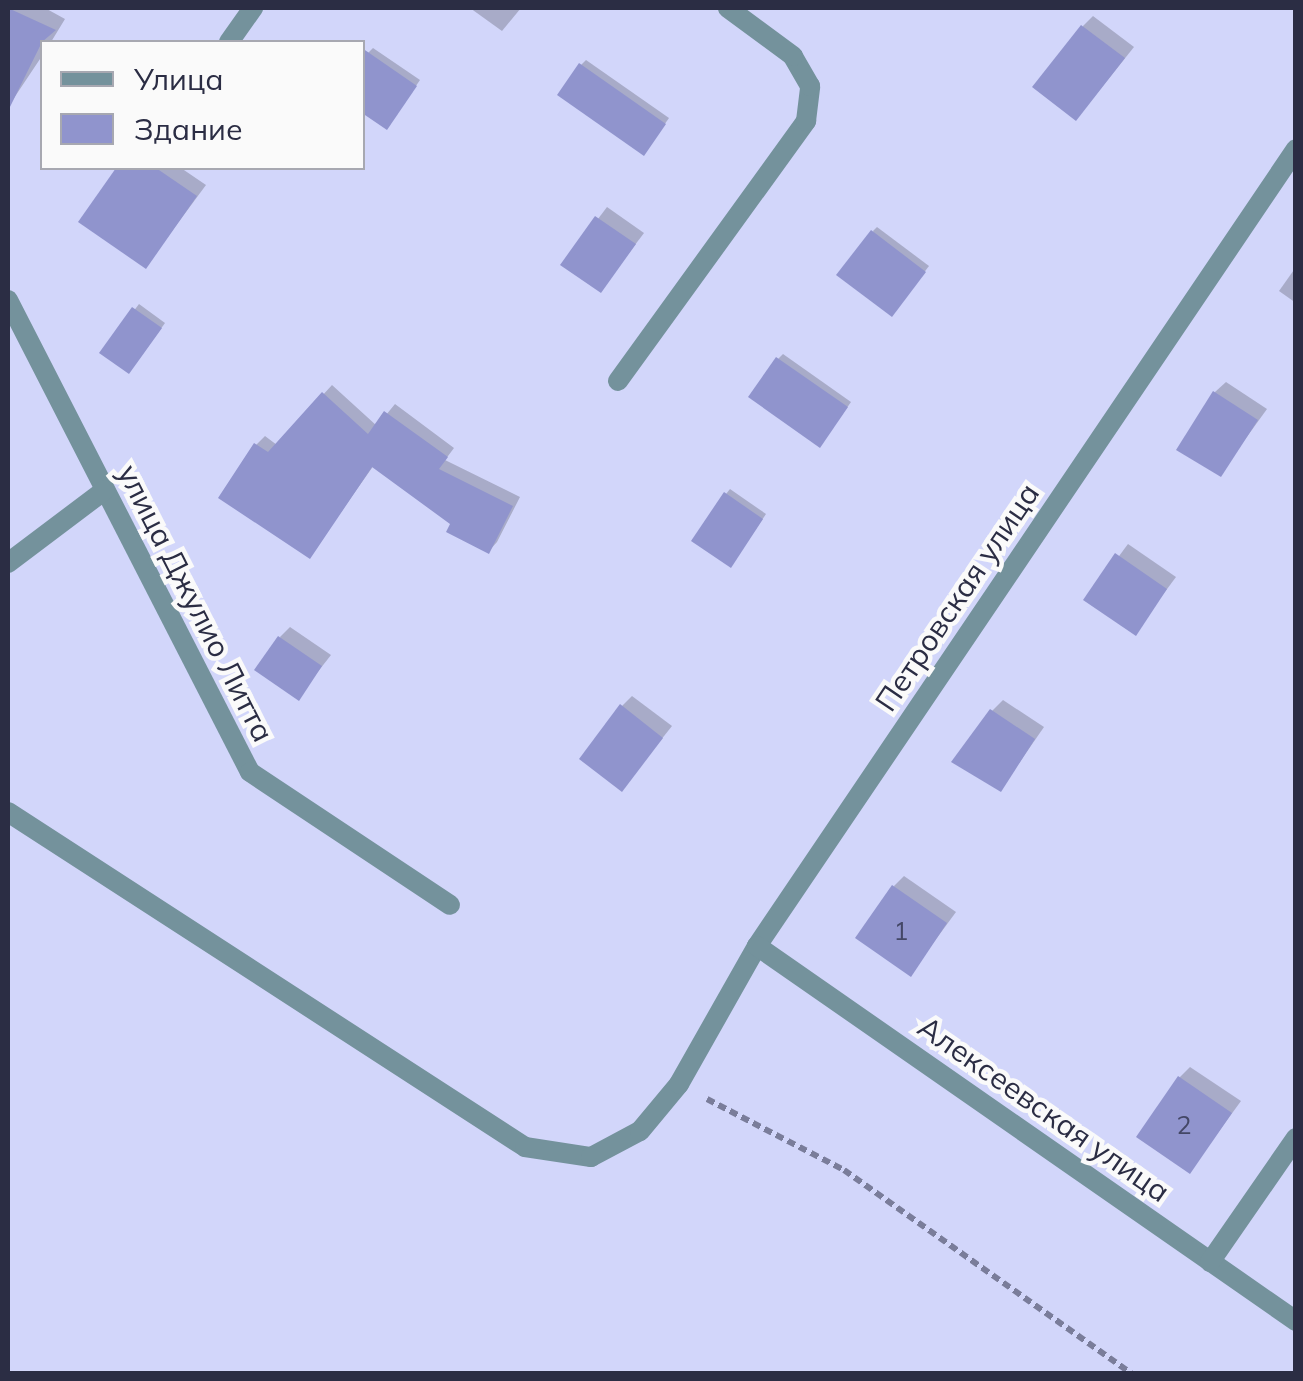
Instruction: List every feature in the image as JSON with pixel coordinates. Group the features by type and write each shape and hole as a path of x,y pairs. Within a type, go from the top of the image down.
{"street":[{"path":"230,40 253,8"},
{"path":"618,381 806,121 810,86 793,56 728,8"},
{"name":"Петровская улица","path":"8,812 526,1147 591,1157 640,1131 679,1084 758,946 1296,149"},
{"name":"улица Джулио Литта","path":"8,300 250,772 450,905"},
{"path":"8,563 104,490"},
{"name":"Алексеевская улица","path":"758,946 1296,1321"},
{"path":"1210,1262 1296,1138"}],"path":[{"path":"679,1084 844,1170 1132,1374"}],"building":[{"path":"8,8 56,30 40,40 8,111"},
{"path":"1081,25 1125,58 1076,121 1032,87"},
{"path":"365,50 417,86 387,130 365,115"},
{"path":"579,63 666,124 644,156 557,95"},
{"path":"115,170 159,170 197,196 146,269 78,222"},
{"path":"595,216 636,244 601,293 560,265"},
{"path":"871,230 926,272 892,317 836,275"},
{"path":"132,307 162,328 129,374 99,353"},
{"path":"776,357 848,407 820,448 748,397"},
{"path":"1213,391 1258,420 1221,477 1176,450"},
{"path":"322,392 368,434 384,411 448,457 439,469 513,506 489,554 446,532 450,524 372,467 310,559 218,498 254,443 268,452"},
{"path":"724,492 763,519 731,568 691,541"},
{"path":"1115,553 1167,589 1136,636 1083,600"},
{"path":"278,636 322,666 299,701 254,670"},
{"path":"620,704 663,738 622,792 579,759"},
{"path":"990,709 1035,739 1001,792 951,762"},
{"path":"892,885 947,923 911,977 855,938"},
{"path":"1178,1076 1232,1113 1190,1174 1136,1137"}]}
